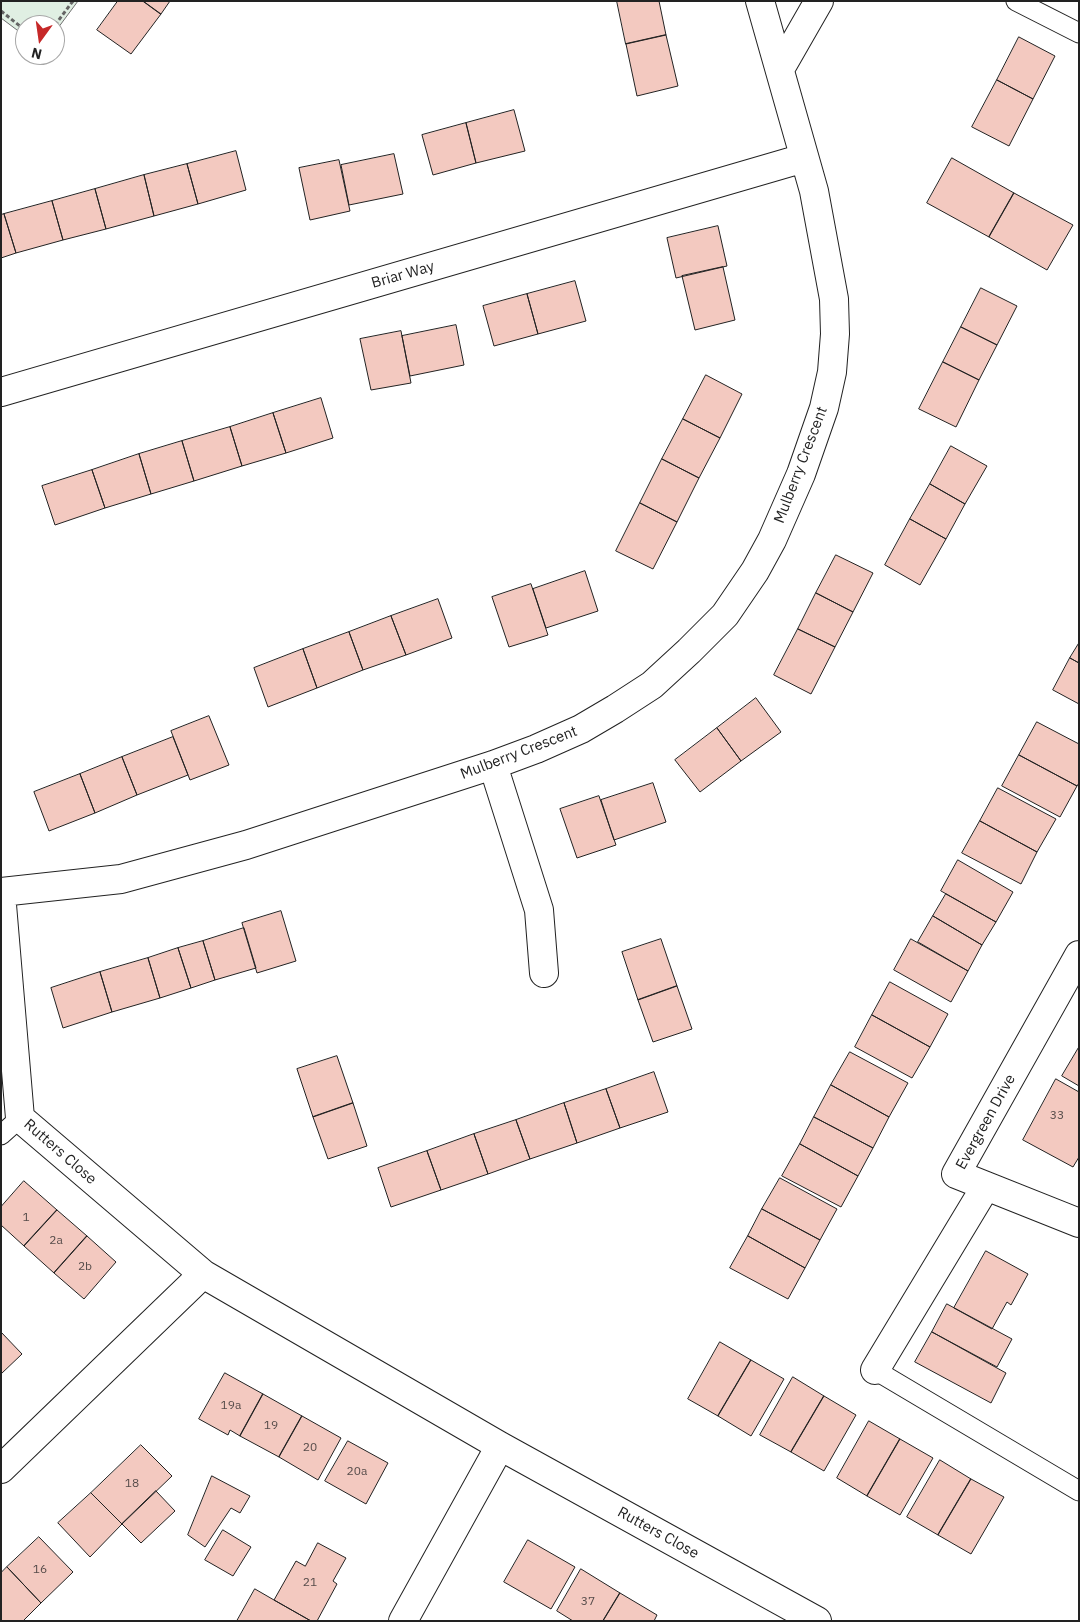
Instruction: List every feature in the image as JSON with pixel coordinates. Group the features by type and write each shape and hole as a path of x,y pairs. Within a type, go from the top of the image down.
{"street":[{"name":"Mulberry Crescent","path":"1,892 121,879 246,845 493,765 536,749 581,729 615,710 652,685 690,651 724,615 755,571 772,540 801,474 824,408 832,372 834,299 814,191 760,1"},
{"path":"780,69 819,1"},
{"name":"Briar Way","path":"1,392 804,158"},
{"path":"493,765 539,910 544,974"},
{"name":"Rutters Close","path":"1,892 11,1126 202,1274 500,1446 817,1621"},
{"name":"Evergreen Drive","path":"1079,955 956,1174 1079,1224"},
{"path":"875,1370 986,1186"},
{"path":"1,1469 202,1274"},
{"path":"404,1621 500,1446"}],"lane":[{"path":"1016,1 1079,33"},
{"path":"875,1370 1079,1491"}],"path":[{"path":"62,15 73,1"},
{"path":"1,11 15,22"}],"green space":[{"path":"1,1 78,1 65,19 65,15 15,15 15,28 1,18"}],"building":[{"path":"118,1 143,1 161,14 131,54 97,30"},
{"path":"143,1 170,1 161,14"},
{"path":"617,1 659,1 666,35 626,44"},
{"path":"666,35 678,86 637,96 626,44"},
{"path":"1019,37 1055,56 1033,99 997,80"},
{"path":"997,80 1033,99 1009,146 972,127"},
{"path":"514,110 525,151 476,163 466,123"},
{"path":"466,123 476,163 433,175 422,135"},
{"path":"236,151 246,190 198,204 187,164"},
{"path":"394,154 403,194 349,205 341,165"},
{"path":"952,158 1014,193 989,237 927,203"},
{"path":"339,160 350,211 310,220 299,168"},
{"path":"187,164 198,204 154,216 144,175"},
{"path":"144,175 154,216 106,229 95,189"},
{"path":"95,189 106,229 63,240 52,201"},
{"path":"1014,193 1073,225 1047,270 989,237"},
{"path":"52,201 63,240 16,253 4,214"},
{"path":"4,214 16,253 1,258 1,215"},
{"path":"718,226 727,266 676,278 667,238"},
{"path":"723,267 735,320 695,330 682,276"},
{"path":"575,281 586,321 538,334 527,294"},
{"path":"981,288 1017,306 997,345 961,327"},
{"path":"527,294 538,334 494,346 483,306"},
{"path":"456,325 464,365 410,376 402,336"},
{"path":"961,327 997,345 979,380 943,362"},
{"path":"401,331 411,383 371,390 360,339"},
{"path":"943,362 979,380 956,427 919,409"},
{"path":"706,375 742,394 720,438 683,419"},
{"path":"321,398 333,438 286,453 273,413"},
{"path":"273,413 286,453 242,466 230,427"},
{"path":"683,419 720,438 699,478 662,459"},
{"path":"230,427 242,466 194,481 182,441"},
{"path":"182,441 194,481 151,494 139,454"},
{"path":"951,446 987,466 965,504 930,484"},
{"path":"139,454 151,494 105,508 92,470"},
{"path":"662,459 699,478 677,522 640,503"},
{"path":"92,470 105,508 55,525 42,486"},
{"path":"930,484 965,504 946,539 910,519"},
{"path":"640,503 677,522 653,569 616,551"},
{"path":"910,519 946,539 920,585 885,565"},
{"path":"836,555 873,573 853,612 816,593"},
{"path":"585,571 598,611 546,628 533,589"},
{"path":"531,584 548,635 509,647 492,597"},
{"path":"816,593 853,612 835,647 798,629"},
{"path":"438,599 452,638 406,655 391,616"},
{"path":"391,616 406,655 363,670 349,632"},
{"path":"798,629 835,647 811,694 774,675"},
{"path":"349,632 363,670 317,688 303,649"},
{"path":"1079,643 1079,663 1070,658"},
{"path":"303,649 317,688 268,707 254,668"},
{"path":"1070,658 1079,663 1079,704 1053,690"},
{"path":"756,698 781,732 741,761 717,728"},
{"path":"209,716 229,765 190,780 171,731"},
{"path":"1037,722 1079,744 1079,783 1077,786 1019,755"},
{"path":"717,728 741,761 700,792 675,760"},
{"path":"173,737 188,775 137,795 122,757"},
{"path":"1019,755 1077,786 1060,817 1002,786"},
{"path":"122,757 137,795 95,813 80,774"},
{"path":"80,774 95,813 49,831 34,792"},
{"path":"653,783 666,822 614,840 601,800"},
{"path":"998,788 1056,819 1037,852 980,821"},
{"path":"599,796 616,845 577,858 560,809"},
{"path":"980,821 1037,852 1021,884 962,853"},
{"path":"958,860 1013,892 996,922 941,891"},
{"path":"946,894 996,922 982,945 933,916"},
{"path":"281,911 296,961 257,973 242,923"},
{"path":"933,916 982,945 968,971 918,942"},
{"path":"244,928 256,968 215,980 203,941"},
{"path":"661,939 677,986 638,1000 622,952"},
{"path":"911,939 968,971 951,1002 894,970"},
{"path":"203,941 215,980 191,988 178,948"},
{"path":"178,948 191,988 160,998 148,958"},
{"path":"148,958 160,998 112,1012 100,972"},
{"path":"100,972 112,1012 63,1028 51,988"},
{"path":"890,982 948,1014 930,1047 872,1015"},
{"path":"677,986 692,1029 653,1042 638,1000"},
{"path":"872,1015 930,1047 912,1078 855,1047"},
{"path":"1079,1047 1079,1086 1062,1076"},
{"path":"850,1052 908,1083 889,1117 831,1085"},
{"path":"337,1056 353,1103 313,1117 297,1069"},
{"path":"654,1072 668,1112 620,1128 606,1089"},
{"path":"1056,1079 1079,1092 1079,1157 1073,1167 1023,1140"},
{"path":"831,1085 889,1117 873,1148 814,1117"},
{"path":"606,1089 620,1128 577,1143 564,1103"},
{"path":"353,1103 367,1146 328,1159 313,1117"},
{"path":"564,1103 577,1143 530,1159 516,1120"},
{"path":"814,1117 873,1148 858,1176 800,1144"},
{"path":"516,1120 530,1159 488,1174 474,1134"},
{"path":"474,1134 488,1174 441,1190 427,1151"},
{"path":"800,1144 858,1176 841,1207 782,1176"},
{"path":"427,1151 441,1190 391,1207 378,1168"},
{"path":"780,1178 837,1209 820,1240 762,1209"},
{"path":"24,1181 57,1210 24,1246 1,1225 1,1207"},
{"path":"762,1209 820,1240 805,1268 748,1236"},
{"path":"57,1210 87,1236 54,1273 24,1246"},
{"path":"87,1236 116,1262 84,1299 54,1273"},
{"path":"748,1236 805,1268 788,1299 730,1268"},
{"path":"986,1251 1028,1274 1011,1305 1007,1302 992,1329 954,1308"},
{"path":"947,1304 1012,1339 997,1367 932,1332"},
{"path":"1,1332 22,1354 1,1374"},
{"path":"932,1332 1006,1373 991,1403 915,1362"},
{"path":"720,1342 751,1360 718,1416 688,1399"},
{"path":"751,1360 784,1379 751,1436 718,1416"},
{"path":"225,1373 263,1394 240,1436 230,1430 228,1435 199,1419"},
{"path":"793,1377 824,1396 791,1452 760,1435"},
{"path":"263,1394 302,1416 279,1457 240,1436"},
{"path":"824,1396 856,1415 824,1471 791,1452"},
{"path":"302,1416 341,1438 318,1480 279,1457"},
{"path":"869,1421 900,1439 867,1496 837,1478"},
{"path":"900,1439 933,1458 900,1515 867,1496"},
{"path":"348,1441 388,1463 366,1504 325,1481"},
{"path":"141,1445 172,1476 122,1524 91,1493"},
{"path":"940,1460 971,1479 938,1535 907,1517"},
{"path":"212,1476 250,1496 240,1513 231,1508 205,1547 188,1535"},
{"path":"971,1479 1004,1497 971,1554 938,1535"},
{"path":"156,1491 175,1511 141,1543 122,1524"},
{"path":"91,1493 122,1524 90,1557 58,1523"},
{"path":"223,1530 251,1547 233,1576 205,1560"},
{"path":"39,1537 73,1572 41,1603 7,1567"},
{"path":"528,1540 575,1567 551,1609 504,1582"},
{"path":"318,1543 346,1558 333,1581 337,1584 317,1621 311,1621 274,1600 296,1561 305,1566"},
{"path":"7,1567 41,1603 23,1621 1,1621 1,1573"},
{"path":"581,1569 620,1593 603,1621 573,1621 557,1611"},
{"path":"255,1589 274,1600 311,1621 237,1621"},
{"path":"620,1593 657,1615 654,1621 603,1621"}]}
